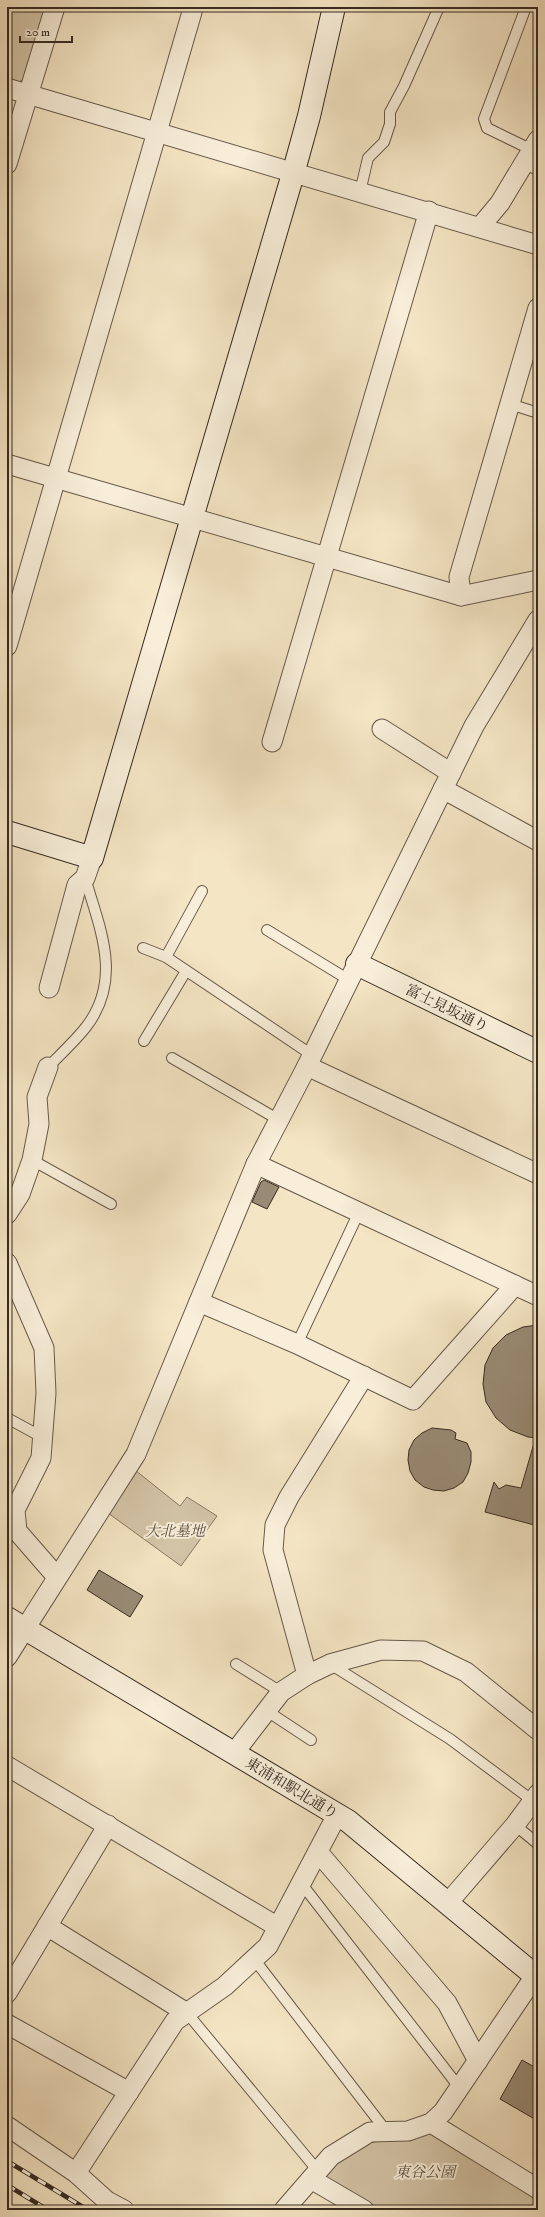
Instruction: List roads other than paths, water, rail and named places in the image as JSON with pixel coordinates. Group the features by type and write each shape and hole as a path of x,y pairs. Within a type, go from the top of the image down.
{"street":[{"path":"7,164 55,7"},
{"path":"7,646 54,478 192,12 191,7"},
{"path":"49,988 77,885 88,868 294,174 334,7"},
{"path":"7,88 538,245"},
{"path":"480,227 500,203 533,156"},
{"path":"272,742 325,557 429,212"},
{"path":"460,596 459,577 538,308"},
{"path":"7,464 191,519 460,596 538,580"},
{"path":"7,1656 16,1623 57,1577 136,1454 256,1164 310,1061 474,726 538,620"},
{"path":"382,729 447,781 538,841"},
{"path":"7,832 88,868"},
{"name":"富士見坂通り","path":"353,972 538,1052"},
{"path":"310,1061 538,1174"},
{"path":"7,1214 20,1194 32,1160 39,1124 38,1097 48,1067"},
{"path":"256,1164 538,1296"},
{"path":"7,1263 44,1348 46,1393 41,1458 15,1510 17,1531 57,1577"},
{"path":"199,1302 297,1344 413,1400 515,1285"},
{"path":"307,1675 273,1550 275,1525 288,1496 364,1376"},
{"name":"東浦和駅北通り","path":"16,1623 348,1821 537,1977"},
{"path":"234,1753 281,1692 307,1675 330,1664 381,1650 423,1651 466,1672 531,1713 538,1730"},
{"path":"7,1766 278,1927"},
{"path":"447,1904 515,1825 535,1798"},
{"path":"76,2173 175,2021 225,1986 268,1946 337,1815"},
{"path":"7,1993 108,1826"},
{"path":"318,1852 447,2003 478,2061"},
{"path":"47,1926 187,2013"},
{"path":"284,2210 331,2156 370,2132 408,2131 431,2123 443,2112 537,1977"},
{"path":"7,2024 129,2092"},
{"path":"431,2123 538,2189"},
{"path":"7,2126 76,2173 107,2200 124,2210"},
{"path":"314,2175 364,2210"}],"lane":[{"path":"360,192 368,158 384,142 390,124 390,112 404,86 439,7"},
{"path":"526,7 484,119 487,128 533,156"},
{"path":"510,404 538,413"},
{"path":"48,1067 87,1026 103,996 108,971 88,868"},
{"path":"166,957 202,891"},
{"path":"267,930 353,972"},
{"path":"143,948 166,957 186,970 310,1061"},
{"path":"144,1041 186,970"},
{"path":"172,1058 279,1120"},
{"path":"32,1160 111,1204"},
{"path":"297,1344 358,1212"},
{"path":"8,1420 42,1437"},
{"path":"236,1664 281,1692"},
{"path":"330,1664 450,1739 535,1798"},
{"path":"267,1712 311,1740"},
{"path":"515,1825 538,1844"},
{"path":"301,1884 459,2087"},
{"path":"254,1959 387,2132"},
{"path":"187,2013 314,2175"}],"railway":[{"path":"7,2161 88,2210"},
{"path":"7,2185 48,2210"}],"park label":[{"name":"大北墓地","path":"175,1531"},
{"name":"東谷公園","path":"425,2172"}]}
